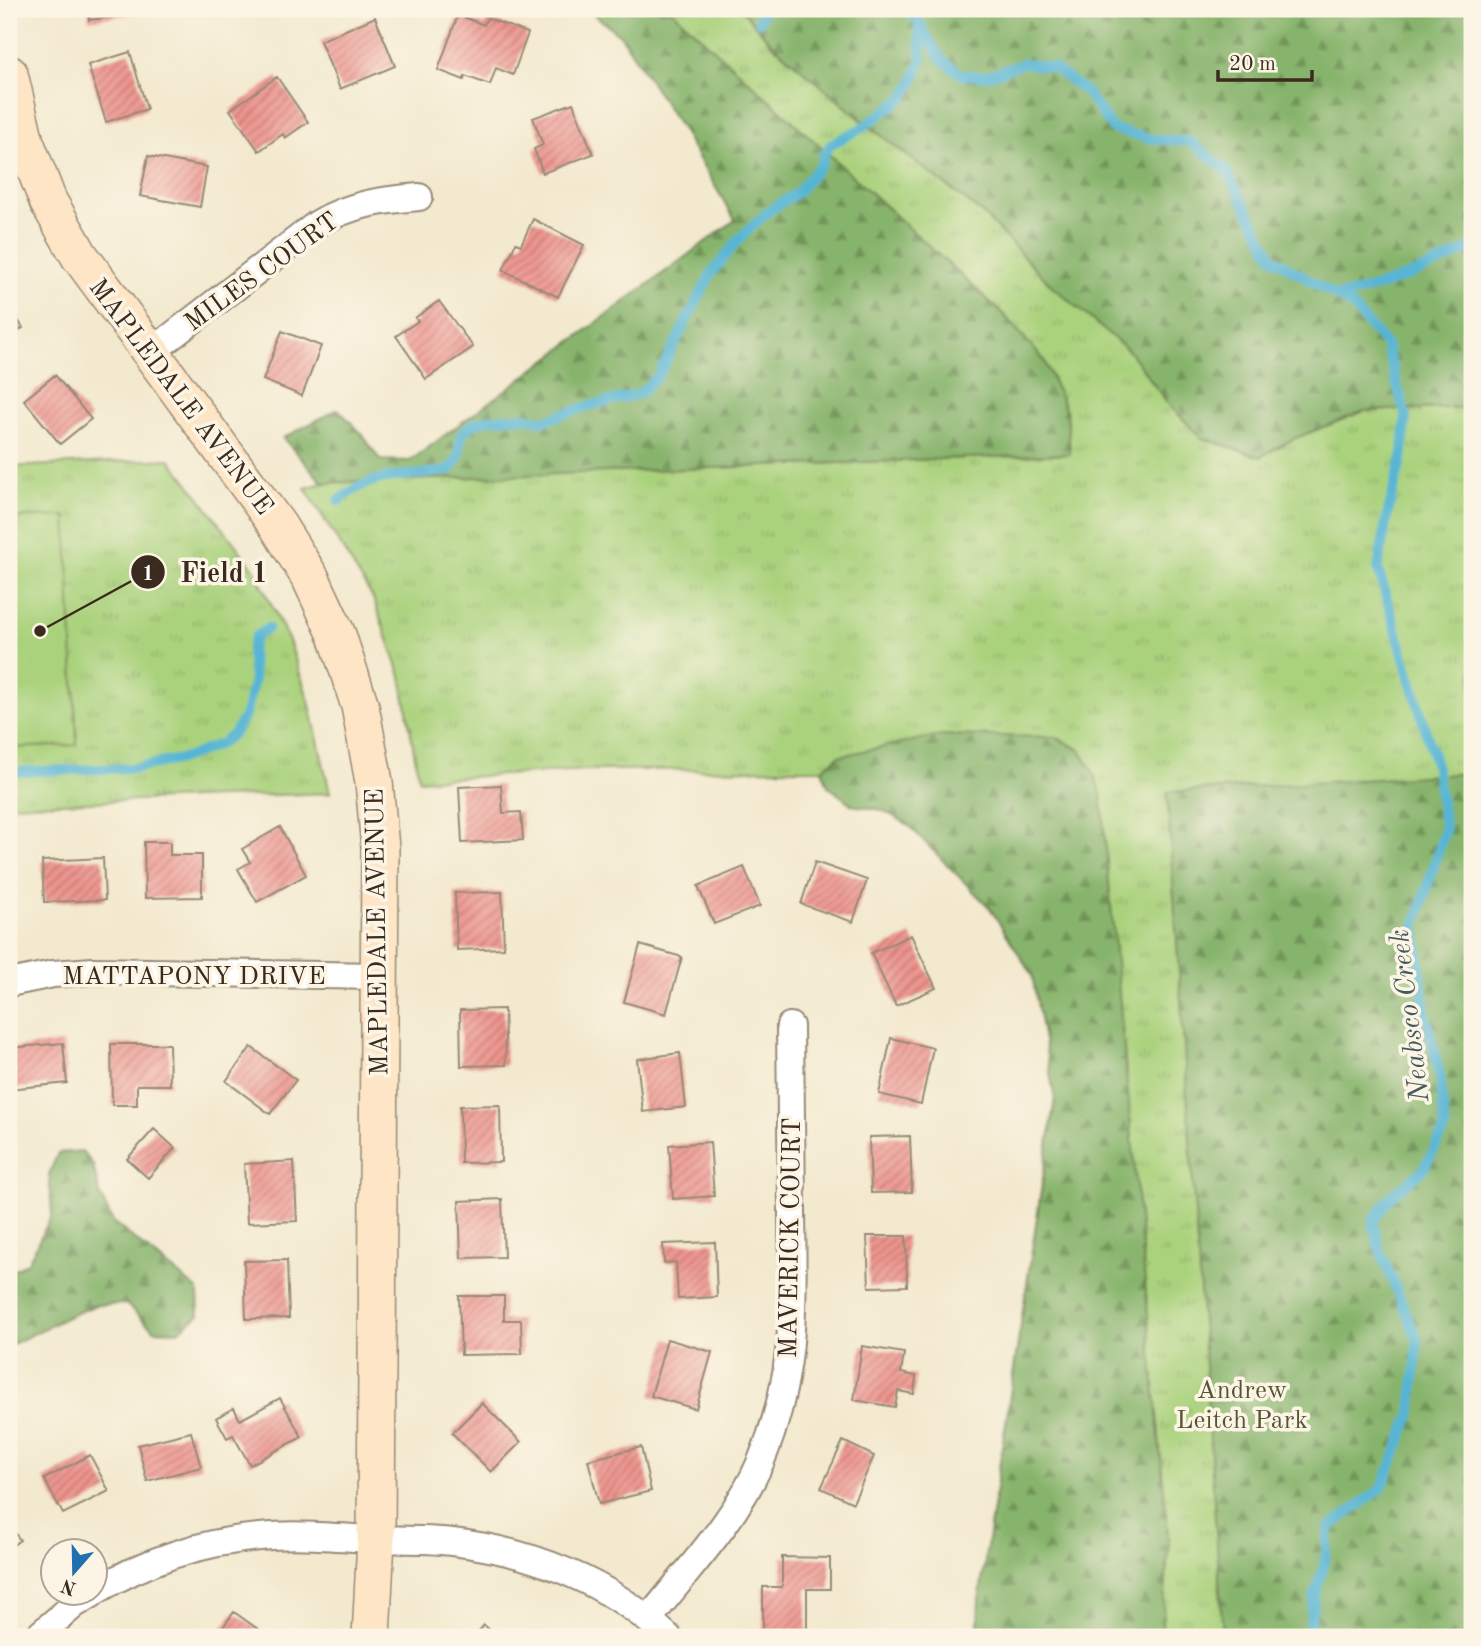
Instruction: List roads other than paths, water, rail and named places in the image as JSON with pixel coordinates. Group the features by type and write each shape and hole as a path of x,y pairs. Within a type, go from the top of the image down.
{"street":[{"name":"MAPLEDALE AVENUE","path":"9,74 25,142 48,201 79,255 278,526 311,579 343,651 360,706 374,782 380,848 376,1539 371,1637"},
{"name":"MILES COURT","path":"150,353 317,223 362,204 419,197"},
{"name":"MATTAPONY DRIVE","path":"9,983 53,974 93,971 380,976"},
{"name":"MAVERICK COURT","path":"658,1629 743,1495 760,1462 776,1421 788,1370 793,1307 790,1026"},
{"path":"108,1584 176,1553 227,1541 292,1535 452,1542 521,1557 566,1571 610,1593 658,1629"},
{"path":"37,1637 70,1608"}],"waterway":[{"path":"759,22 764,9"},
{"name":"Neabsco Creek","path":"905,9 918,21 941,59 962,75 987,76 1024,63 1054,68 1086,92 1113,129 1152,139 1191,142 1226,170 1273,258 1351,305 1386,345 1406,417 1403,453 1388,512 1378,569 1435,762 1445,830 1415,926 1425,1011 1440,1076 1445,1129 1423,1170 1391,1196 1373,1221 1379,1248 1418,1341 1411,1415 1382,1488 1329,1528 1325,1562 1307,1637"},
{"path":"338,501 380,479 450,470 459,456 461,435 473,424 489,419 523,417 543,421 585,407 639,394 658,376 711,274 739,239 770,210 797,193 822,163 831,144 860,129 903,98 922,59 919,29"},
{"path":"1336,296 1388,283 1472,247"},
{"path":"9,772 135,768 186,758 222,743 234,733 245,715 254,680 251,650 255,637 268,628"}],"place":[{"name":"Field 1","path":"40,631"}],"park label":[{"name":"Andrew Leitch Park","path":"1242,1404"}]}
